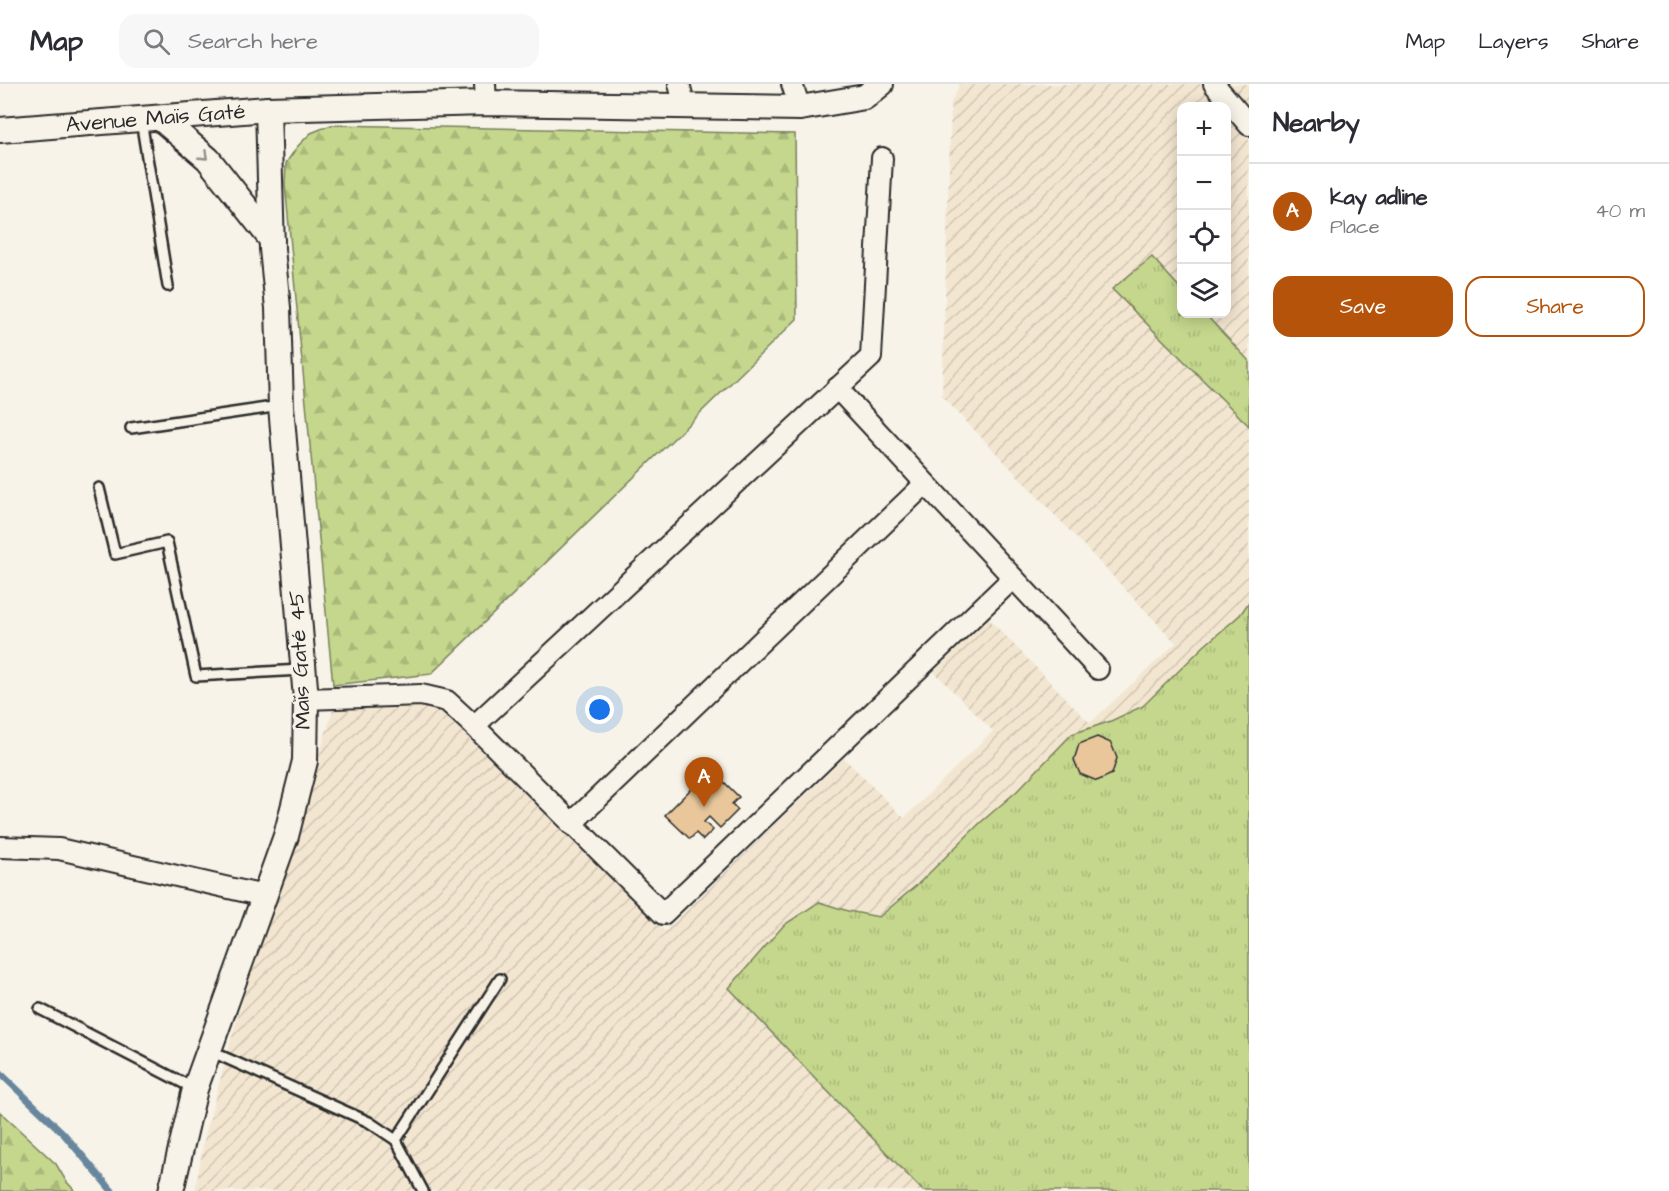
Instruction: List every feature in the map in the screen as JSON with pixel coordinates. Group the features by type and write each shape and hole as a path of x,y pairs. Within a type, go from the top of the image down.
{"street":[{"path":"792,84 800,108"},
{"name":"Avenue Maïs Gaté","path":"0,130 485,94 682,95 800,108 866,97 881,84"},
{"path":"1214,84 1249,125"},
{"name":"Maïs Gaté 45","path":"171,1191 195,1089 286,836 305,761 306,699 281,406 268,109"},
{"path":"150,118 208,159 272,240"},
{"path":"474,726 871,357 882,158"},
{"path":"837,388 1098,669"},
{"path":"571,824 925,484"},
{"path":"306,699 421,694 447,701 663,914 1013,578"},
{"path":"0,847 59,849 264,896"}],"lane":[{"path":"150,118 168,286"},
{"path":"131,428 281,406"},
{"path":"99,488 115,554 167,542 196,676 303,669"},
{"path":"396,1140 500,980"},
{"path":"40,1010 195,1089"},
{"path":"210,1051 369,1122 396,1140 423,1191"}],"shaded area":[{"path":"960,84 1249,84 1249,361 1209,318 1231,318 1231,102 1177,102 1177,285 1152,257 1113,289 1249,426 1249,602 1240,615 1204,646 1143,706 1111,721 1017,791 980,823 918,884 879,917 819,902 729,987 923,1191 195,1191 205,1135 236,1022 333,710 431,701 665,931 844,758 904,818 993,731 934,672 988,618 1090,723 1176,643 942,396 951,103"}],"green space":[{"path":"331,125 795,134 797,319 431,674 333,685 285,184 286,163 297,147 311,133"},
{"path":"1152,257 1177,285 1177,318 1209,318 1249,361 1249,426 1112,289"},
{"path":"1249,602 1249,1191 923,1191 729,988 784,925 819,902 879,917 918,884 980,823 1017,791 1072,734 1111,721 1143,706 1204,646 1240,615"},
{"path":"0,1112 56,1164 75,1191 0,1191"}],"building":[{"path":"1097,737 1111,743 1117,758 1112,774 1097,781 1080,774 1074,760 1079,744"},
{"path":"711,769 739,797 732,804 738,810 720,828 709,817 704,822 713,830 703,840 696,833 690,839 665,815"}],"waterway":[{"path":"0,1073 63,1133 112,1191"}],"place":[{"name":"kay adline","path":"704,807"}]}
